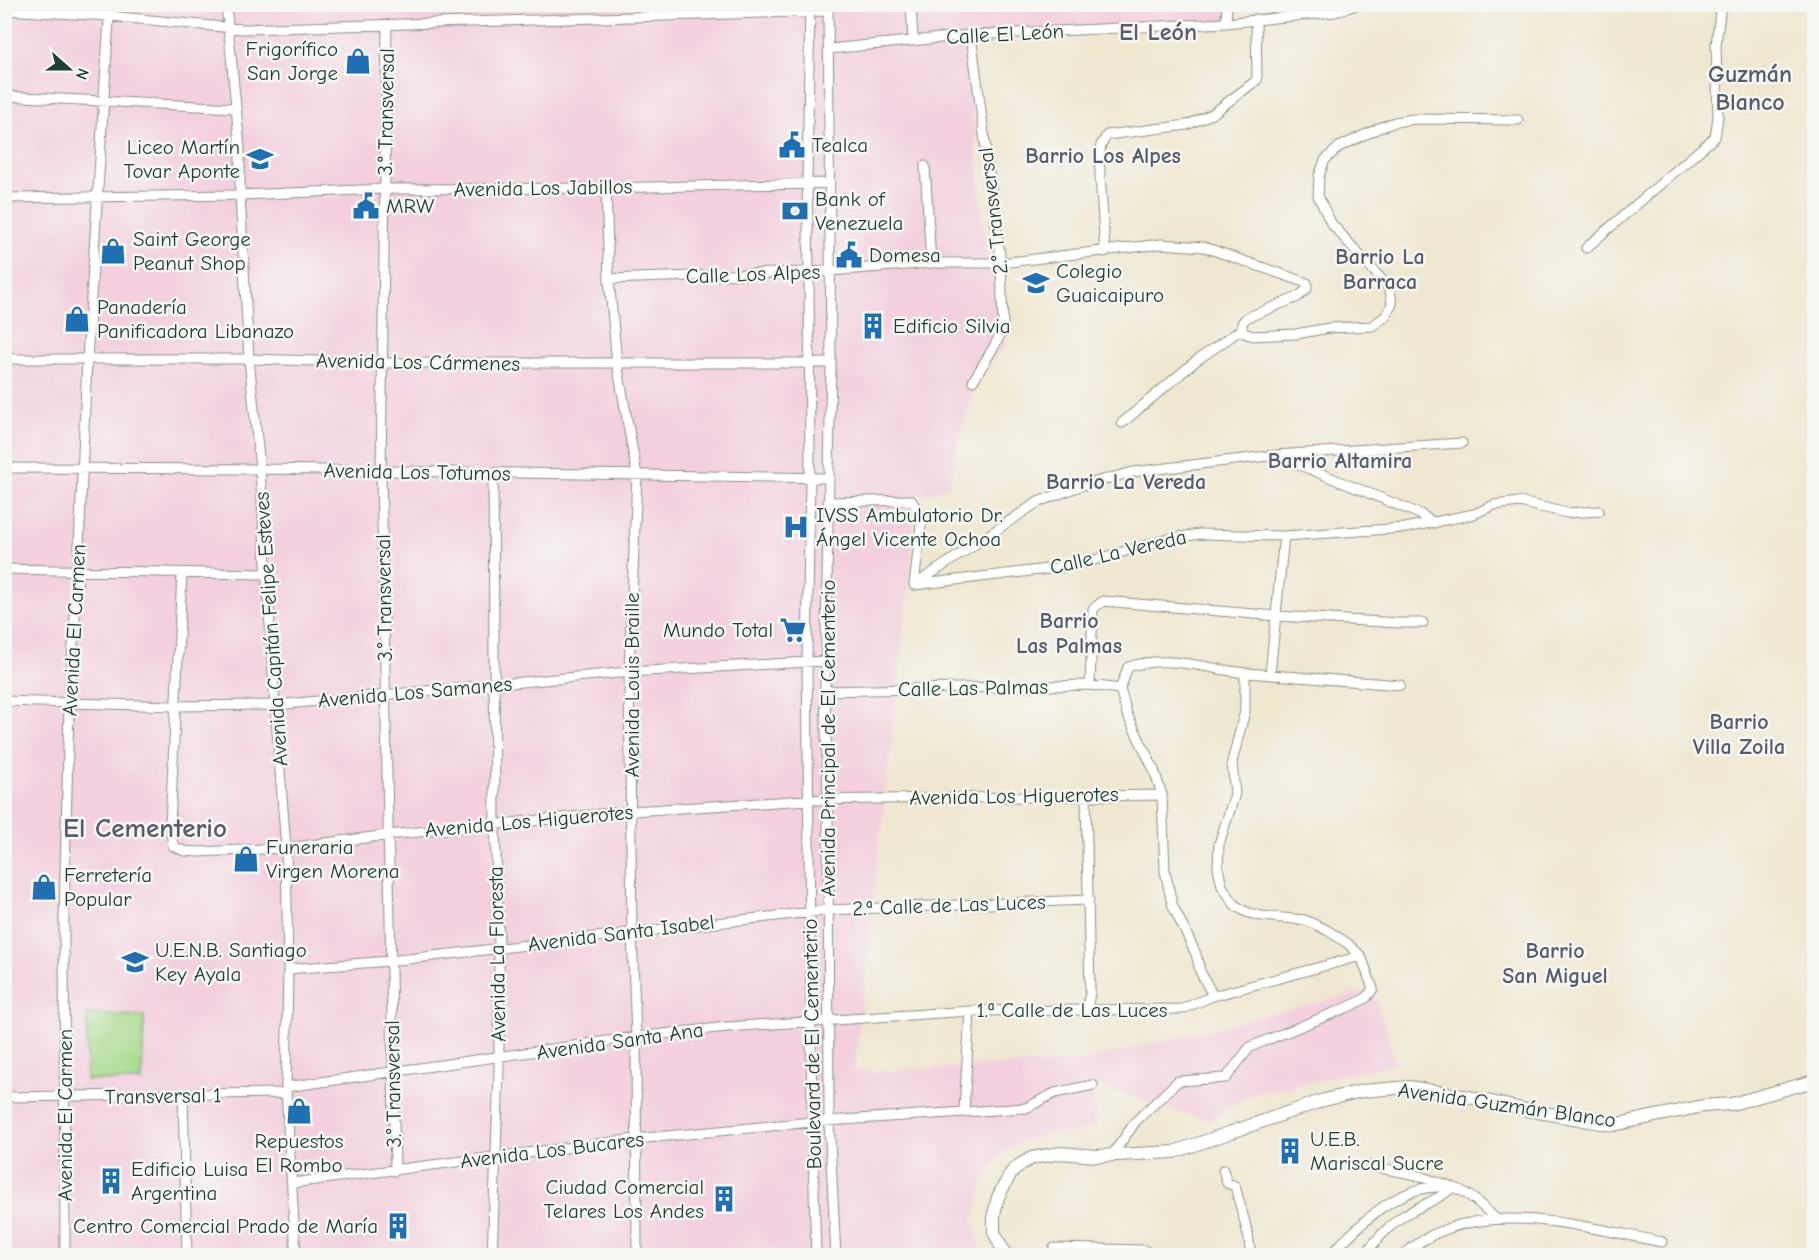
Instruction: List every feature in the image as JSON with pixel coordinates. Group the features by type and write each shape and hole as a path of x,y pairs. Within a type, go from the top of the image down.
{"street":[{"name":"Avenida El Carmen","path":"65,1256 64,918 69,704 78,571 87,359 110,4"},
{"name":"Avenida Capitán Felipe Esteves","path":"226,4 240,148 240,195 249,359 268,574 286,848 288,969 286,1090 296,1256"},
{"path":"911,4 913,40"},
{"path":"1226,23 1227,4"},
{"name":"Calle El León","path":"829,49 971,35 1226,23 1335,12 1359,4"},
{"path":"1586,248 1715,137 1718,117 1716,45 1721,4"},
{"name":"Boulevard de El Cementerio","path":"810,7 807,183 810,272 807,661 812,1122 816,1256"},
{"path":"4,10 109,16 254,29 828,8"},
{"name":"Avenida Principal de El Cementerio","path":"828,8 831,363 825,691 828,799 829,1122 836,1256"},
{"path":"1105,252 1099,157 1101,145 1107,135 1187,125 1212,114 1257,80 1256,19"},
{"name":"3.° Transversal","path":"387,25 381,472 395,1171"},
{"name":"2.° Transversal","path":"971,35 1001,263 1003,328 973,381"},
{"path":"4,96 236,108"},
{"path":"1122,423 1197,360 1242,329 1244,333 1253,336 1296,334 1329,328 1372,326 1386,316 1392,304 1390,289 1331,223 1318,196 1319,176 1325,160 1339,147 1379,128 1413,118 1518,120"},
{"path":"925,166 932,263"},
{"name":"Avenida Los Jabillos","path":"4,198 240,195 384,189 606,188 830,183"},
{"name":"Avenida Louis Braille","path":"606,188 609,279 617,363 636,475 629,672 632,932 636,1037 637,1256"},
{"name":"Calle Los Alpes","path":"609,279 810,272 932,263 1001,263 1161,244 1204,247 1307,283 1307,289 1298,297 1246,318 1242,323 1242,329"},
{"name":"Avenida Los Cármenes","path":"4,359 249,359 382,363 831,363"},
{"path":"914,585 1038,502 1080,486 1133,472 1276,455 1462,443"},
{"path":"1276,455 1420,514 1435,523"},
{"name":"Avenida Los Totumos","path":"4,468 260,469 829,478"},
{"name":"Avenida La Floresta","path":"492,1256 499,1058 493,473"},
{"path":"828,502 911,500 922,517 914,585"},
{"name":"Calle La Vereda","path":"914,585 1073,566 1172,538 1200,534 1284,536 1406,528 1474,514 1494,505 1520,502 1567,513 1599,511"},
{"path":"1270,674 1284,536"},
{"path":"4,569 268,574"},
{"name":"Avenida Los Higuerotes","path":"182,573 170,810 173,846 184,851 286,848 388,835 632,811 808,800 1162,795"},
{"path":"1090,685 1093,609 1102,601 1277,616 1401,623 1423,622"},
{"name":"Avenida Los Samanes","path":"4,701 174,706 275,705 629,672 826,661"},
{"path":"1213,996 1172,904 1165,871 1162,795 1154,770 1127,714 1120,689 1128,667 1147,661 1170,661 1245,673 1400,685"},
{"path":"1112,1155 1136,1121 1178,1081 1226,1078 1250,1047 1366,998 1373,989 1361,956 1347,943 1305,920 1261,916 1246,912 1235,905 1222,886 1218,867 1219,844 1235,794 1232,762 1245,711 1245,673"},
{"name":"Calle Las Palmas","path":"825,691 1090,685 1120,689"},
{"path":"1086,795 1090,993 1087,1010"},
{"name":"2.ª Calle de Las Luces","path":"810,911 1089,900"},
{"name":"Avenida Santa Isabel","path":"288,969 390,961 810,911"},
{"name":"1.ª Calle de Las Luces","path":"812,1022 970,1011 1182,1009 1213,996 1361,956"},
{"path":"964,1111 970,1011"},
{"name":"Avenida Santa Ana","path":"286,1090 636,1037 765,1023 812,1022"},
{"name":"Avenida Guzmán Blanco","path":"1006,1256 994,1232 994,1214 998,1197 1011,1173 1021,1164 1041,1156 1059,1153 1112,1155 1174,1152 1324,1100 1362,1091 1409,1087 1469,1096 1527,1110 1613,1125 1703,1106 1732,1104 1815,1081"},
{"name":"Avenida Los Bucares","path":"292,1183 635,1139 812,1122 1026,1107 1055,1093 1093,1085"},
{"name":"Transversal 1","path":"4,1097 65,1098 286,1090"},
{"path":"183,1095 187,1256"},
{"path":"1370,1167 1412,1174 1453,1187 1469,1196 1496,1218"},
{"path":"1223,1170 1227,1183 1234,1186 1248,1234 1251,1256"},
{"path":"1329,1256 1367,1219 1395,1200 1427,1188 1453,1187"},
{"path":"1363,1256 1395,1222 1407,1213 1445,1194 1453,1187"},
{"path":"1403,1256 1428,1235 1457,1225 1496,1218 1557,1222 1662,1242"},
{"path":"1054,1248 1144,1250 1155,1256"}],"shaded area":[{"path":"5,5 1233,5 1233,27 965,34 987,265 999,265 1007,341 976,384 958,439 948,487 929,494 914,493 916,518 854,1071 1083,1061 1373,989 1396,1064 1249,1095 1208,1120 1094,1085 1095,1129 1048,1134 1018,1143 1004,1152 992,1167 982,1184 974,1221 978,1241 984,1255 5,1256"}],"green space":[{"path":"88,1014 144,1016 142,1081 86,1080"}],"place":[{"name":"Frigorífico San Jorge","path":"358,61"},
{"name":"Tealca","path":"792,145"},
{"name":"Liceo Martín Tovar Aponte","path":"260,159"},
{"name":"MRW","path":"366,206"},
{"name":"Bank of Venezuela","path":"795,211"},
{"name":"Saint George Peanut Shop","path":"113,251"},
{"name":"Domesa","path":"849,255"},
{"name":"Colegio Guaicaipuro","path":"1036,283"},
{"name":"Panadería Panificadora Libanazo","path":"77,319"},
{"name":"Edificio Silvia","path":"873,326"},
{"name":"IVSS Ambulatorio Dr. Ángel Vicente Ochoa","path":"796,527"},
{"name":"Mundo Total","path":"793,630"},
{"name":"Funeraria Virgen Morena","path":"246,859"},
{"name":"Ferretería Popular","path":"44,887"},
{"name":"U.E.N.B. Santiago Key Ayala","path":"135,962"},
{"name":"Repuestos El Rombo","path":"299,1111"},
{"name":"U.E.B. Mariscal Sucre","path":"1290,1151"},
{"name":"Edificio Luisa Argentina","path":"111,1181"},
{"name":"Ciudad Comercial Telares Los Andes","path":"724,1199"},
{"name":"Centro Comercial Prado de María","path":"398,1226"}],"district":[{"name":"El León","path":"1158,32"},
{"name":"Guzmán Blanco","path":"1750,88"},
{"name":"Barrio Los Alpes","path":"1103,156"},
{"name":"Barrio La Barraca","path":"1380,270"},
{"name":"Barrio Altamira","path":"1340,461"},
{"name":"Barrio La Vereda","path":"1126,482"},
{"name":"Barrio Las Palmas","path":"1069,634"},
{"name":"Barrio Villa Zoila","path":"1739,734"},
{"name":"El Cementerio","path":"145,828"},
{"name":"Barrio San Miguel","path":"1555,964"}]}
